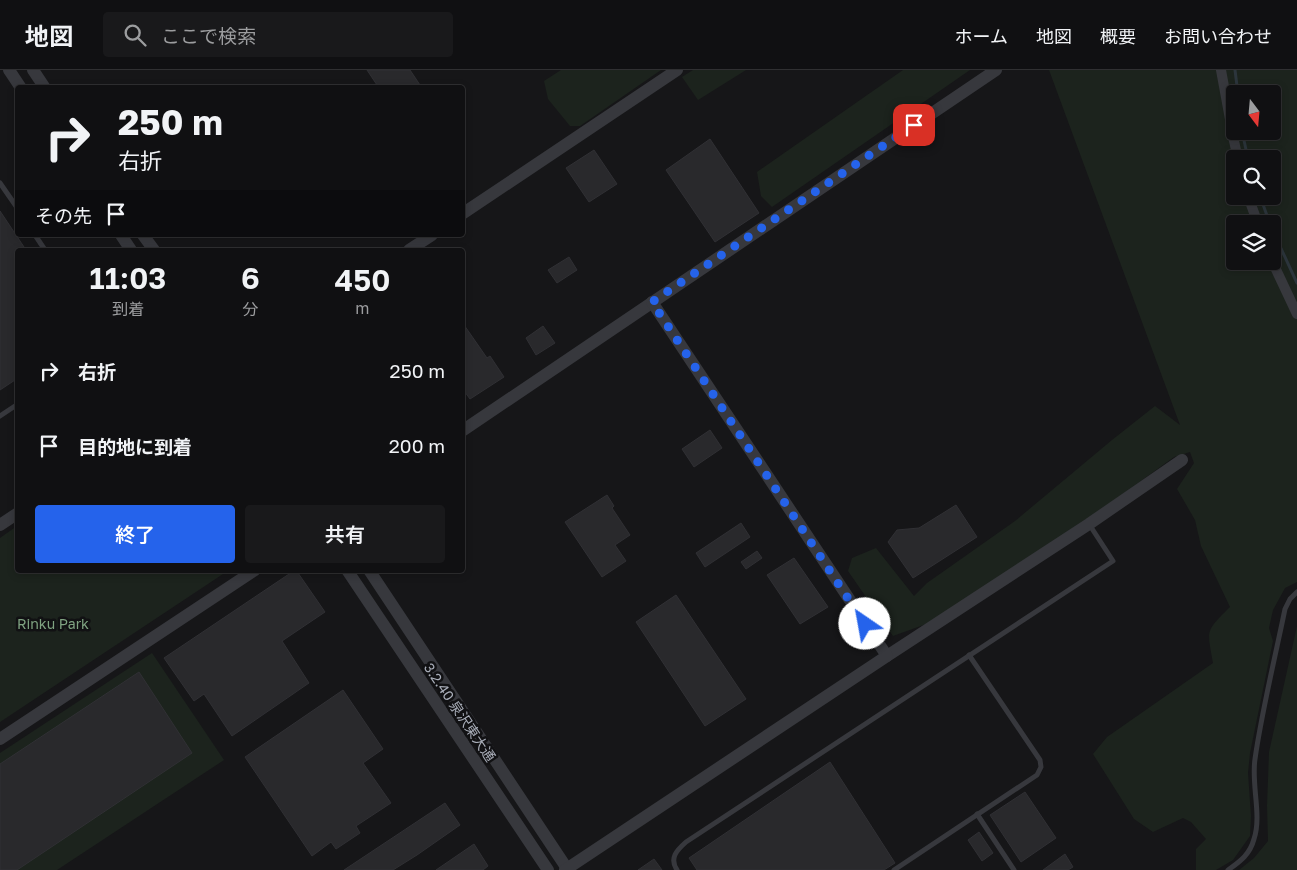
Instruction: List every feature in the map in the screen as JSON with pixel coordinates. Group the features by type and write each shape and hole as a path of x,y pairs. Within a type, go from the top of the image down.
{"street":[{"path":"9,70 19,85"},
{"path":"33,70 43,85"},
{"path":"465,212 676,70"},
{"path":"465,429 996,70"},
{"path":"1221,70 1236,150"},
{"path":"122,237 130,248"},
{"path":"145,237 153,248"},
{"path":"412,248 429,237"},
{"path":"1276,270 1297,314"},
{"path":"652,302 887,656"},
{"path":"566,870 887,656 1090,524 1182,460"},
{"path":"0,525 15,515"},
{"path":"0,739 250,573"},
{"name":"3.2.40 泉沢東大通","path":"349,573 548,870"},
{"name":"3.2.40 泉沢東大通","path":"371,573 566,870"}],"lane":[{"path":"0,183 15,205"},
{"path":"36,237 44,248"},
{"path":"0,416 15,406"},
{"path":"677,870 674,866 674,855 676,850 686,842 1113,561 1090,524"},
{"path":"1228,870 1250,852 1255,837 1257,812 1253,786 1254,760 1284,609 1297,592"},
{"path":"894,870 1037,775 1041,767 1040,760 969,655"},
{"path":"977,814 1014,870"}],"green space":[{"path":"561,70 661,70 580,126 570,126 548,99 544,81"},
{"path":"693,70 746,70 698,100 682,77"},
{"path":"903,70 970,70 772,207 761,196 757,172"},
{"path":"1049,70 1297,70 1297,582 1285,588 1273,610 1269,628 1273,641 1250,753 1248,773 1251,816 1250,836 1233,860 1216,870 1196,870 1196,849 1206,839 1191,822 1183,818 1153,832 1134,819 1093,754 1107,737 1213,663 1210,632 1216,622 1230,607 1201,546 1195,520 1177,489 1194,463 1190,452 1174,457 1109,504 929,623 893,636 848,571 852,558 876,548 914,596 927,583 1015,521 1155,406 1180,425"},
{"name":"Rinku Park","path":"15,527 15,573 224,573 0,722 0,538"},
{"path":"1297,626 1297,870 1239,870 1254,858 1268,841 1269,752"},
{"path":"152,653 224,760 57,870 0,870 0,753"}],"building":[{"path":"367,70 410,70 420,85 377,85"},
{"path":"710,139 759,213 715,242 666,170"},
{"path":"594,150 617,184 589,202 566,168"},
{"path":"0,211 15,234 15,237 17,237 25,248 15,248 15,380 0,390"},
{"path":"569,257 577,270 557,283 548,270"},
{"path":"465,326 487,358 490,356 504,377 470,399 465,392"},
{"path":"543,326 555,343 536,355 526,338"},
{"path":"710,430 722,448 694,467 682,449"},
{"path":"607,495 614,506 612,508 630,535 615,545 626,561 602,577 565,522"},
{"path":"956,505 977,537 913,578 888,542 897,530 919,528"},
{"path":"741,523 750,537 705,567 696,553"},
{"path":"757,551 762,558 746,569 741,562"},
{"path":"794,558 828,607 800,624 767,575"},
{"path":"291,573 298,573 325,612 282,641 309,683 232,736 204,694 194,701 164,658"},
{"path":"676,595 746,699 705,726 636,622"},
{"path":"139,672 192,753 17,870 0,870 0,764"},
{"path":"343,690 383,749 363,763 391,803 356,826 360,833 336,849 331,842 312,856 245,757"},
{"path":"830,762 895,863 884,870 697,870 689,858"},
{"path":"1025,792 1056,838 1021,862 990,815"},
{"path":"445,803 460,825 417,855 393,870 344,870"},
{"path":"979,832 993,853 982,861 968,840"},
{"path":"474,844 488,866 483,870 436,870"},
{"path":"1065,854 1073,867 1068,870 1043,870"},
{"path":"654,859 662,870 638,870"}],"waterway":[{"path":"1235,70 1237,85"},
{"path":"1244,140 1246,150"},
{"path":"1263,205 1267,215"},
{"path":"1281,248 1297,283"}],"route":[{"path":"865,624 652,302 914,125"}]}
